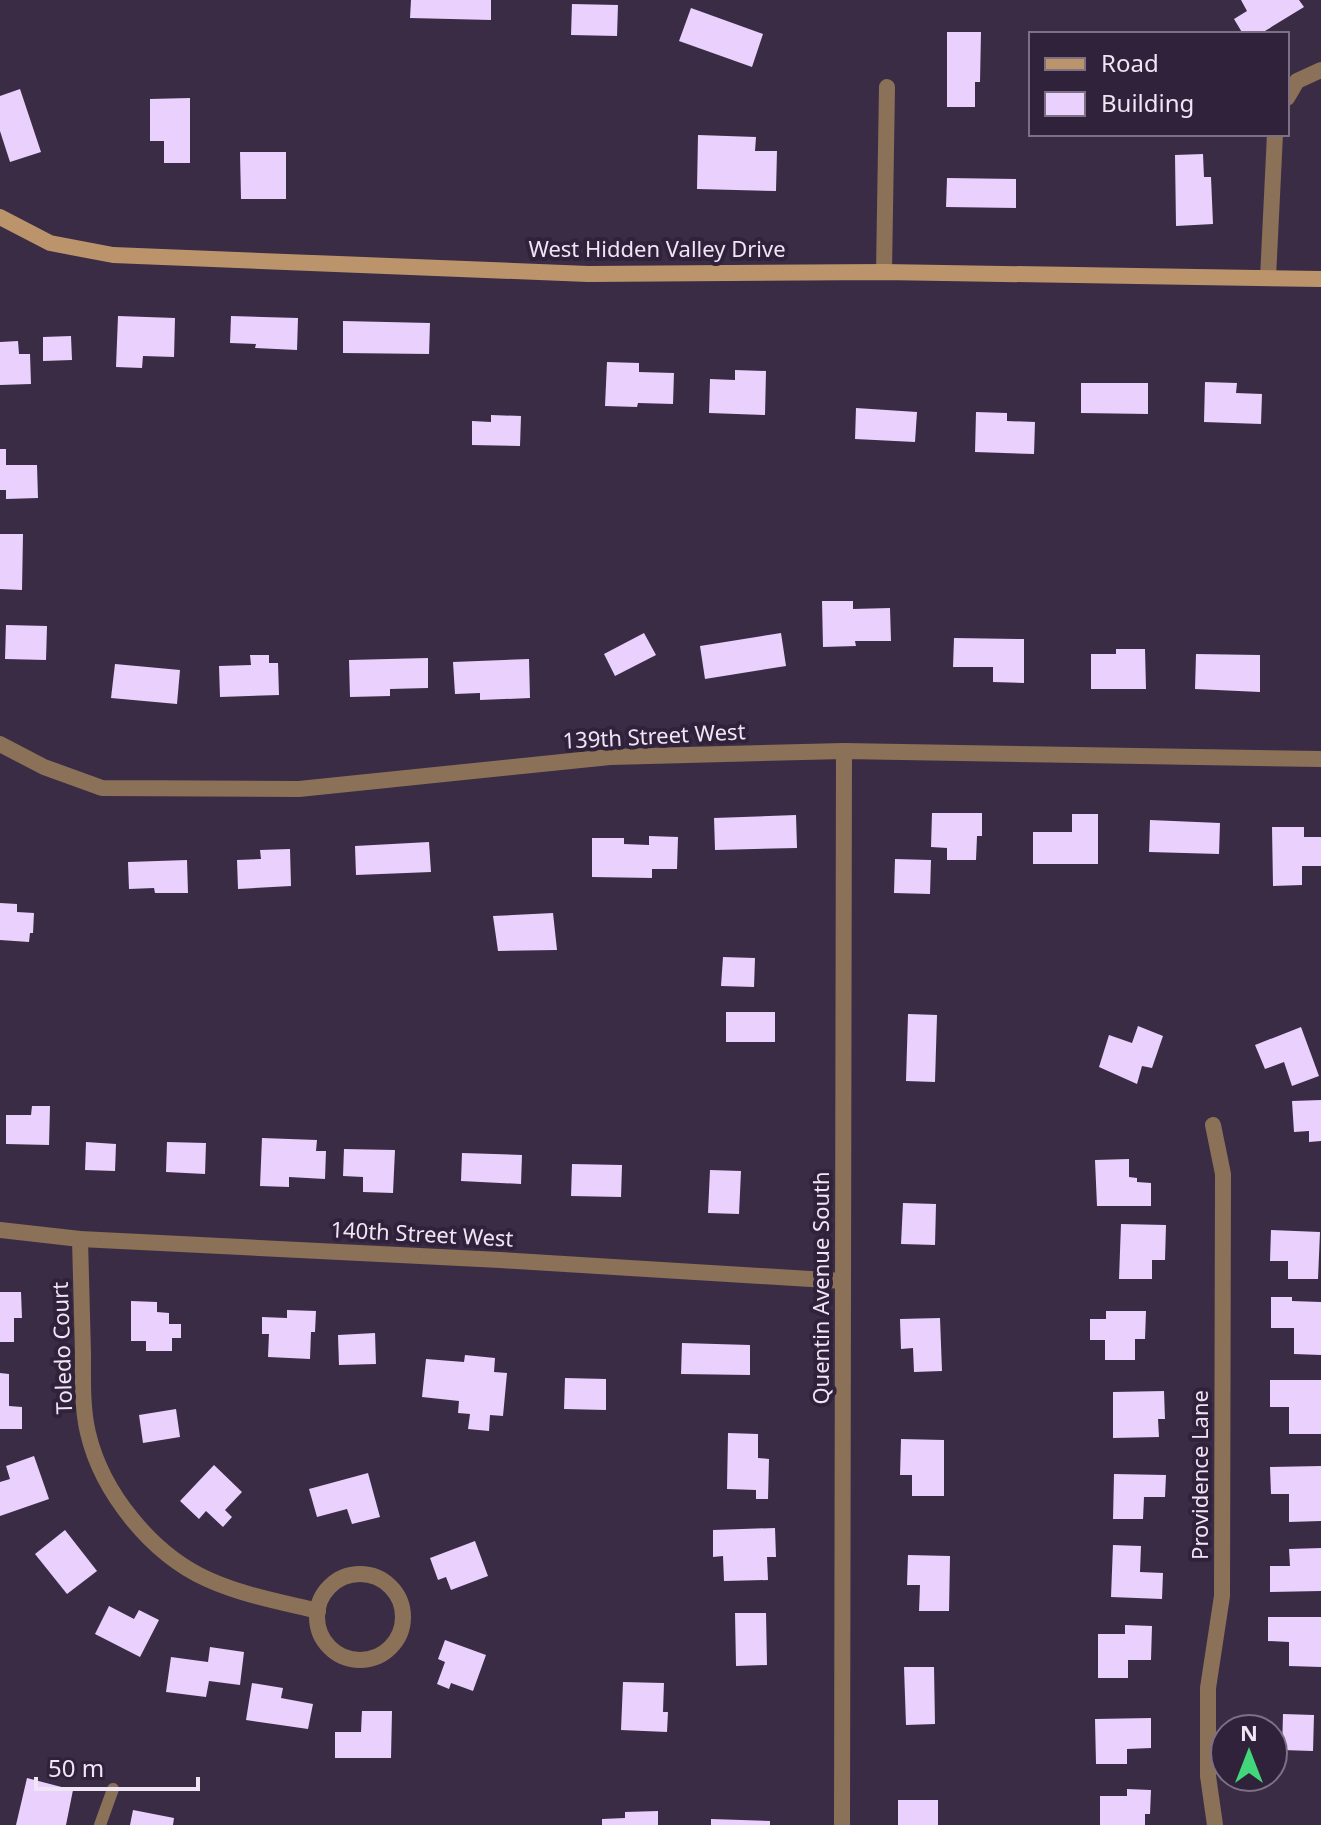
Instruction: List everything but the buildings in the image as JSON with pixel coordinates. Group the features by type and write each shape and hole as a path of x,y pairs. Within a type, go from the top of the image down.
{"street":[{"path":"1289,95 1297,81 1321,70"},
{"path":"884,272 887,87"},
{"path":"1268,278 1275,136"},
{"name":"West Hidden Valley Drive","path":"0,217 50,243 113,255 588,274 884,272 1321,279"},
{"name":"139th Street West","path":"0,744 44,767 102,788 299,789 610,757 844,751 1321,759"},
{"name":"Quentin Avenue South","path":"842,1825 844,751"},
{"name":"Providence Lane","path":"1213,1125 1223,1174 1222,1596 1208,1688 1208,1776 1215,1825"},
{"name":"140th Street West","path":"0,1230 80,1239 843,1281"},
{"name":"Toledo Court","path":"80,1239 88,1434 119,1500 142,1532 175,1561 207,1579 246,1594 318,1611"},
{"path":"353,1573 367,1574 391,1587 399,1598 403,1612 402,1626 388,1651 360,1661 332,1651 316,1625 318,1611 320,1597 328,1586 353,1573"}],"lane":[{"path":"100,1825 113,1789"}]}
